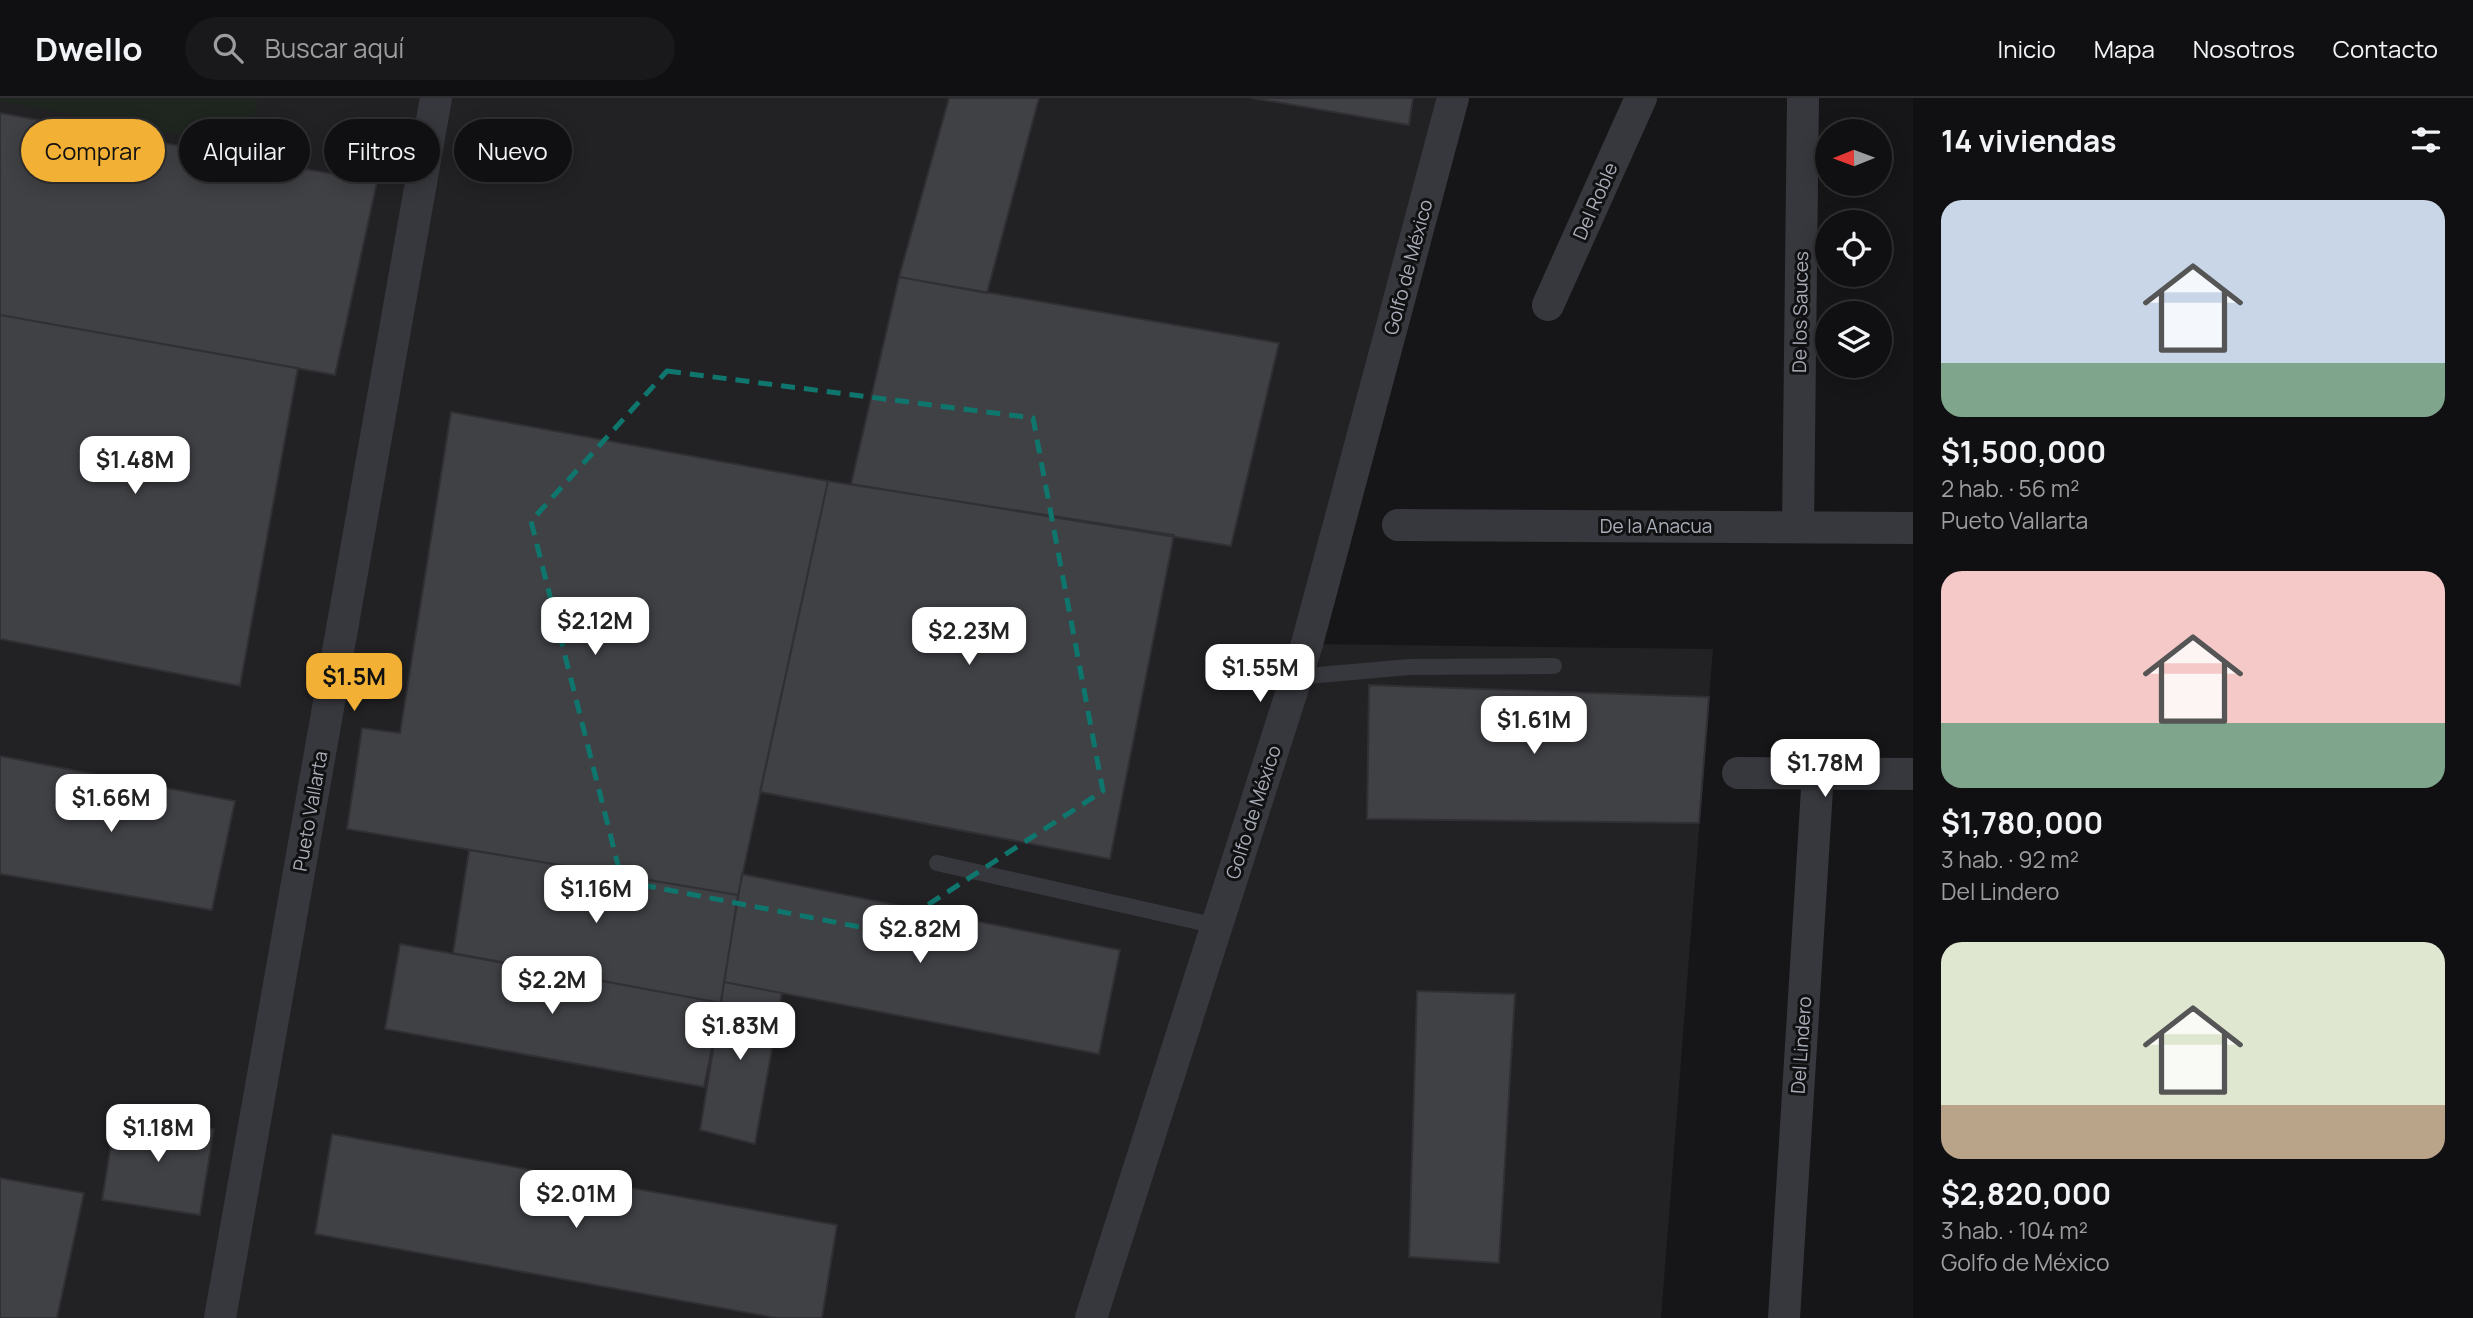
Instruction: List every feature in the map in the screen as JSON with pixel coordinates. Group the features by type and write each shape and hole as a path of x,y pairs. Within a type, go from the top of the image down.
{"street":[{"name":"Pueto Vallarta","path":"220,1318 436,98"},
{"name":"Golfo de México","path":"1091,1318 1296,677 1340,527 1452,98"},
{"name":"Del Roble","path":"1548,305 1641,98"},
{"name":"De los Sauces","path":"1798,527 1803,98"},
{"name":"De la Anacua","path":"1398,525 1913,528"},
{"path":"1738,773 1913,775"},
{"name":"Del Lindero","path":"1784,1318 1818,773"}],"lane":[{"path":"1296,677 1409,667 1554,666"},
{"path":"937,863 1217,926"}],"highlighted area":[{"path":"667,371 1033,418 1103,791 886,932 622,881 531,521"}],"shaded area":[{"path":"0,98 1450,98 1312,644 1713,649 1661,1318 0,1318"},
{"path":"0,98 258,98 253,119 179,119 179,135 165,132 165,119 95,119 0,101"}],"building":[{"path":"949,98 1039,98 987,293 899,277"},
{"path":"1252,98 1413,98 1409,125"},
{"path":"0,113 33,119 21,119 21,182 165,182 165,143 179,146 179,182 310,182 310,170 324,172 324,182 377,182 335,375 0,315"},
{"path":"899,277 1279,343 1231,546 851,484"},
{"path":"0,315 298,368 240,686 0,639"},
{"path":"451,412 828,481 738,895 347,829 362,728 400,733"},
{"path":"828,481 1174,535 1110,859 760,792"},
{"path":"1369,685 1709,697 1699,823 1367,819"},
{"path":"0,756 235,801 212,910 0,874"},
{"path":"469,850 738,895 721,1003 453,953"},
{"path":"742,874 1120,950 1099,1054 724,982"},
{"path":"400,944 721,1003 704,1087 385,1029"},
{"path":"724,982 782,993 755,1144 700,1130"},
{"path":"1417,991 1515,994 1499,1263 1409,1257"},
{"path":"116,1113 214,1129 200,1215 102,1200"},
{"path":"332,1134 837,1225 822,1318 776,1318 315,1234"},
{"path":"0,1178 84,1193 57,1318 0,1318"}]}
